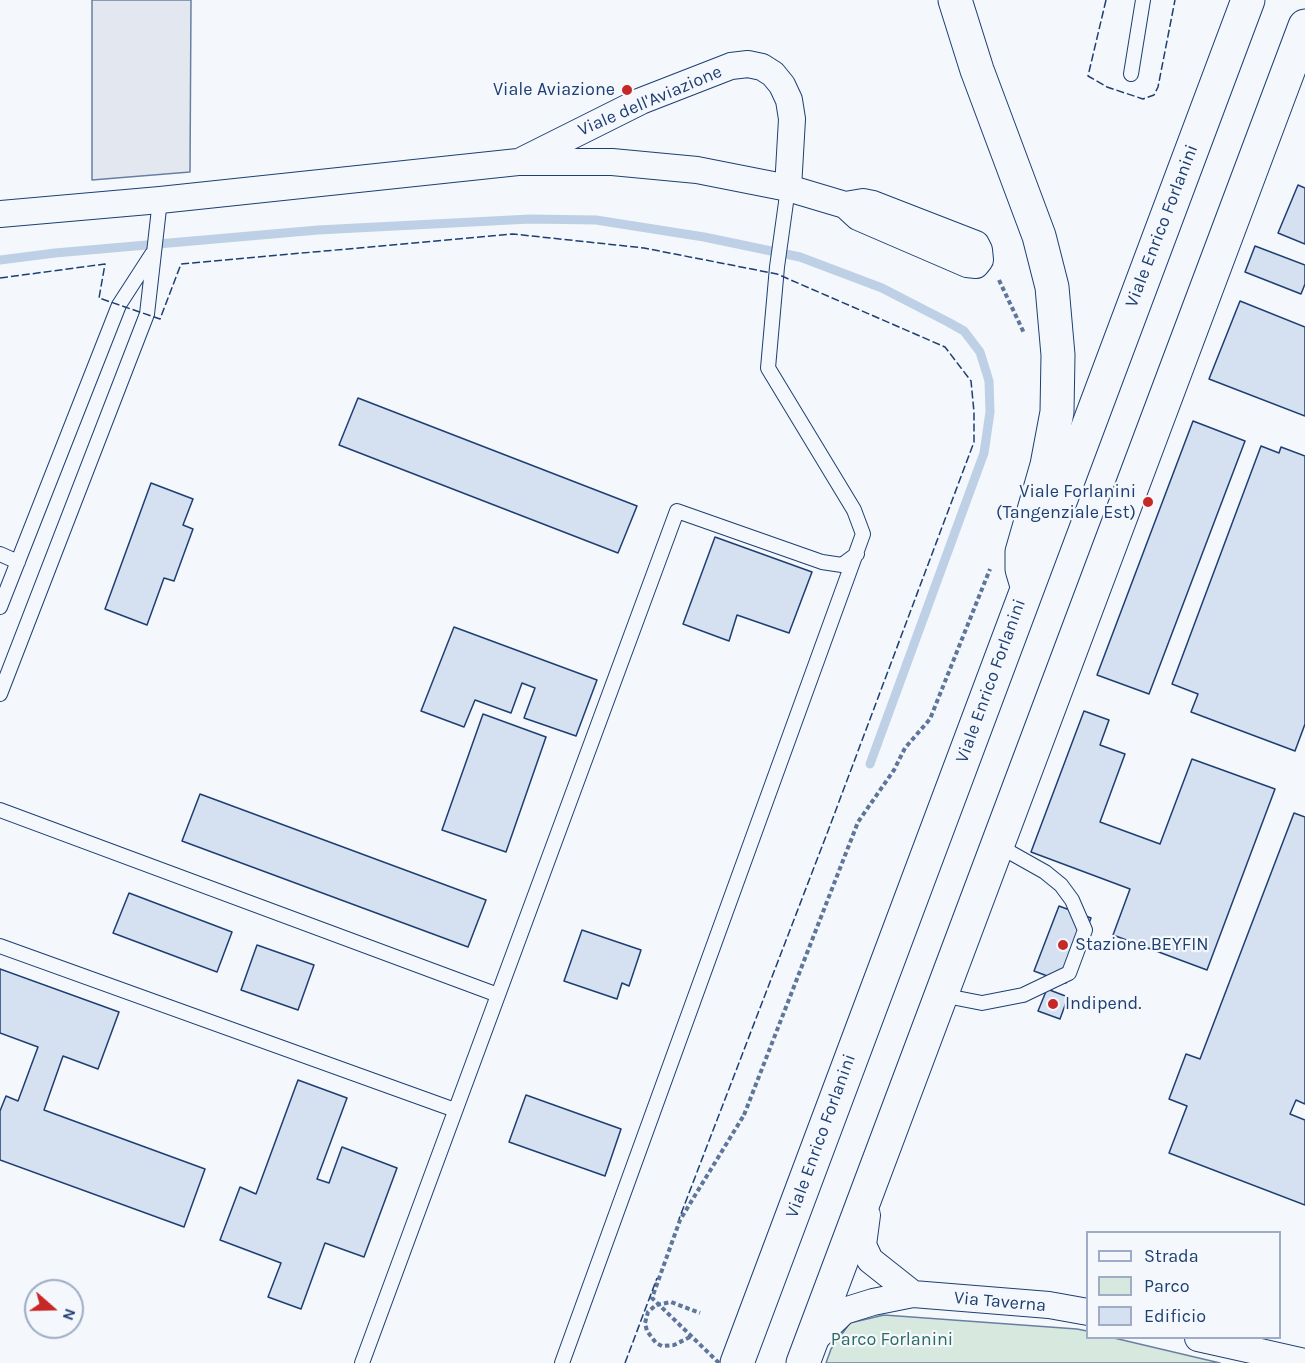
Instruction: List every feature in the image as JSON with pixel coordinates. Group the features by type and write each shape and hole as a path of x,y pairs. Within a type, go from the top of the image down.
{"main road":[{"path":"941,0 977,70"},
{"path":"955,0 977,70 1039,236 1052,287 1057,328 1059,384 1057,412 1047,465 1022,552 1022,569 1027,586"},
{"name":"Viale Enrico Forlanini","path":"736,1363 1248,0"},
{"path":"806,1354 1305,26"}],"street":[{"name":"Viale dell'Aviazione","path":"518,162 641,101 731,66 748,64 762,67 773,74 782,85 789,100 792,119 788,188"},
{"name":"Viale dell'Aviazione","path":"0,214 158,210 518,162 653,164 714,173 788,188 845,205"},
{"path":"883,1150 865,1225 863,1245 870,1260 913,1294"},
{"name":"Via Taverna","path":"806,1354 844,1311 873,1302 913,1294 1049,1305 1086,1312"},
{"path":"1202,1339 1305,1362"}],"lane":[{"path":"1131,75 1143,0"},
{"path":"562,1363 857,554 862,534 855,510 768,368 777,267 788,188"},
{"path":"0,694 147,314 158,210"},
{"path":"0,607 119,305 155,250"},
{"path":"362,1363 677,511 822,562 842,565 857,554"},
{"path":"0,554 18,562"},
{"path":"0,810 498,995"},
{"path":"941,995 982,1003 1023,995 1069,973 1084,930 1072,900 1061,885 1045,872 997,845"},
{"path":"0,946 455,1110"}],"path":[{"path":"991,284 1001,288 1028,340"},
{"path":"718,1363 653,1302 652,1295 680,1220 744,1115 858,822 894,770 905,748 930,719 991,565"},
{"path":"690,1337 674,1345 662,1346 656,1343 646,1331 646,1318 652,1308 661,1302 676,1303 700,1313"}],"green space":[{"name":"Parco Forlanini","path":"884,1315 1077,1329 1086,1331 1086,1339 1118,1339 1220,1363 826,1363 831,1349 850,1323"}],"shaded area":[{"path":"92,0 191,0 190,172 92,180"}],"building":[{"path":"1298,185 1305,188 1305,244 1278,233"},
{"path":"1255,246 1305,265 1305,284 1301,294 1245,272"},
{"path":"1240,301 1305,327 1305,416 1209,379"},
{"path":"358,398 637,506 618,553 339,445"},
{"path":"1193,421 1245,441 1149,694 1097,675"},
{"path":"1261,446 1279,453 1281,447 1305,456 1305,724 1295,751 1191,712 1198,694 1172,684"},
{"path":"151,483 193,499 183,525 193,529 174,581 164,578 147,625 105,609"},
{"path":"715,537 812,572 789,633 737,615 729,641 683,624"},
{"path":"454,627 597,680 576,736 524,718 535,688 522,683 511,713 475,700 464,727 421,711"},
{"path":"1084,711 1109,720 1100,745 1125,754 1100,822 1160,844 1192,759 1275,789 1207,970 1113,935 1130,889 1031,852"},
{"path":"483,714 546,737 506,852 442,830"},
{"path":"200,794 486,900 468,947 182,841"},
{"path":"1294,813 1305,817 1305,1104 1296,1100 1290,1114 1305,1120 1305,1205 1169,1153 1187,1106 1169,1099 1186,1054 1200,1059"},
{"path":"129,893 232,932 217,972 113,933"},
{"name":"Stazione BEYFIN","path":"1059,906 1091,918 1066,983 1034,971"},
{"path":"582,930 641,950 629,986 622,983 617,999 564,981"},
{"path":"257,945 314,965 298,1010 241,990"},
{"path":"0,969 119,1012 98,1069 63,1056 44,1110 205,1169 184,1227 0,1160 0,1111 6,1096 18,1101 38,1047 0,1033"},
{"name":"Indipend.","path":"1047,989 1068,997 1060,1019 1038,1011"},
{"path":"298,1080 347,1098 317,1179 329,1183 342,1147 397,1168 364,1257 325,1243 301,1309 268,1297 281,1263 220,1240 240,1187 256,1194"},
{"path":"526,1095 621,1129 605,1176 509,1142"}],"waterway":[{"path":"0,260 55,253 318,230 530,219 596,220 704,237 800,257 882,288 964,331 980,352 989,381 990,412 984,453 870,764"}],"fence":[{"path":"1106,0 1088,76 1107,87 1143,99 1154,95 1158,87 1175,0"},
{"path":"0,278 105,264 99,298 160,319 181,264 513,234 644,248 777,274 945,347 971,381 974,442 679,1219"},
{"path":"625,1363 657,1278"}],"place":[{"name":"Viale Aviazione","path":"627,90"},
{"name":"Viale Forlanini (Tangenziale Est)","path":"1148,502"},
{"name":"Stazione BEYFIN","path":"1063,945"},
{"name":"Indipend.","path":"1053,1004"}]}
